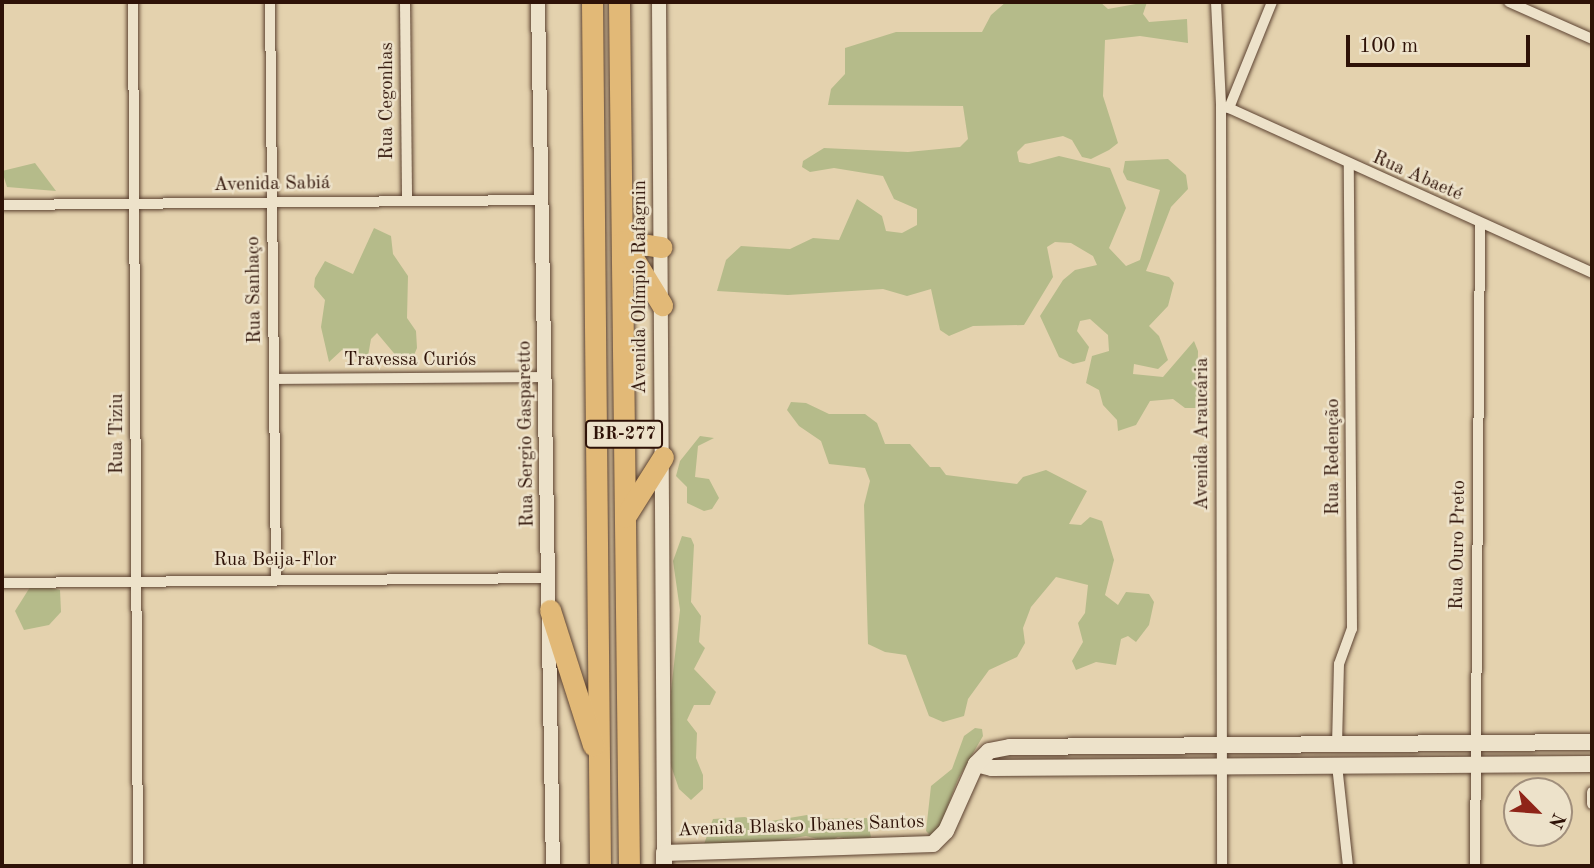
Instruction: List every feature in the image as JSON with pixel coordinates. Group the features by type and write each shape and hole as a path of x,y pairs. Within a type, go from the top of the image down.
{"highway":[{"name":"BR-277","path":"592,2 600,866"},
{"name":"BR-277","path":"619,2 629,866"},
{"path":"623,241 663,247"},
{"path":"623,241 662,305"},
{"path":"625,517 663,457"},
{"path":"550,611 600,765"}],"main road":[{"path":"975,764 989,751 1010,747 1592,742"},
{"path":"1367,745 1367,766"},
{"path":"975,764 992,768 1592,764"},
{"name":"Avenida Blasko Ibanes Santos","path":"664,860 933,844 946,831 975,764"}],"street":[{"name":"Rua Tiziu","path":"133,2 138,866"},
{"name":"Rua Sanhaço","path":"270,2 276,578"},
{"name":"Rua Cegonhas","path":"405,2 407,201"},
{"name":"Rua Sergio Gasparetto","path":"538,2 553,866"},
{"name":"Avenida Olímpio Rafagnin","path":"659,2 663,247 664,860"},
{"name":"Avenida Araucária","path":"1216,2 1225,107 1219,765 1222,866"},
{"path":"1225,107 1272,2"},
{"path":"1509,2 1592,38"},
{"name":"Rua Abaeté","path":"1225,107 1349,166 1592,272"},
{"name":"Rua Redenção","path":"1337,745 1339,664 1352,629 1349,166"},
{"name":"Avenida Sabiá","path":"2,205 543,200"},
{"name":"Rua Ouro Preto","path":"1475,866 1473,743 1480,224"},
{"name":"Travessa Curiós","path":"274,379 546,377"},
{"name":"Rua Beija-Flor","path":"2,583 136,579 549,578"},
{"path":"1337,765 1348,866"},
{"path":"1592,792 1592,804"}],"green space":[{"path":"1006,2 1100,2 1108,9 1147,2 1143,14 1149,22 1187,19 1188,43 1140,36 1105,40 1103,96 1118,143 1091,159 1082,157 1072,140 1063,136 1025,144 1017,152 1019,162 1029,164 1059,156 1110,168 1126,208 1109,248 1126,266 1140,260 1160,190 1127,180 1123,172 1125,161 1168,159 1186,175 1188,189 1171,207 1146,271 1169,277 1174,283 1168,306 1149,326 1159,336 1168,360 1158,369 1134,364 1133,374 1163,377 1194,341 1198,351 1197,408 1185,408 1173,399 1150,401 1136,425 1118,431 1117,420 1103,405 1099,390 1086,383 1092,356 1109,351 1108,335 1090,319 1080,321 1077,331 1089,347 1085,361 1073,364 1059,357 1040,316 1063,280 1075,270 1097,265 1093,256 1071,243 1055,242 1047,247 1053,277 1024,325 973,326 949,336 940,330 931,289 907,296 883,289 788,295 717,291 726,260 741,246 790,249 813,238 839,240 857,199 882,216 886,231 902,233 917,225 917,209 894,199 883,176 834,168 810,172 802,167 803,161 824,148 908,152 960,147 968,139 963,106 828,105 831,89 845,74 845,48 896,32 982,32 991,15"},
{"path":"35,163 56,191 7,187 2,171"},
{"path":"374,228 391,236 393,254 408,276 407,318 416,331 417,348 414,355 398,358 377,333 371,339 368,356 352,359 349,352 342,350 329,362 321,327 325,300 314,287 315,278 325,261 353,274"},
{"path":"791,402 806,403 829,414 865,414 877,423 885,444 910,444 930,467 940,467 946,475 1017,484 1023,477 1046,470 1087,491 1069,524 1081,525 1090,517 1102,521 1114,560 1105,595 1118,605 1126,592 1149,594 1154,602 1149,625 1136,642 1128,636 1121,639 1116,665 1096,662 1076,670 1072,661 1083,642 1078,623 1085,613 1088,585 1056,577 1031,607 1023,628 1025,643 1017,657 989,670 968,699 964,716 943,722 929,716 906,655 885,652 868,644 864,505 870,481 865,468 829,464 821,441 799,426 787,410"},
{"path":"700,436 714,438 698,446 695,477 709,479 719,498 712,509 704,511 687,503 687,487 676,476 680,461"},
{"path":"682,536 691,538 694,545 691,602 701,616 699,642 705,648 694,669 716,692 710,705 694,705 687,720 697,733 696,758 703,775 703,789 691,800 679,789 670,763 668,718 680,610 673,561"},
{"path":"32,584 60,590 61,612 49,625 24,630 15,611"},
{"path":"975,728 982,729 983,736 958,779 937,834 931,836 926,831 931,786 952,769 964,736"},
{"path":"807,815 816,819 867,818 871,837 862,842 838,837 829,842 806,836 729,849 703,847 713,819 745,817 759,823"}]}
